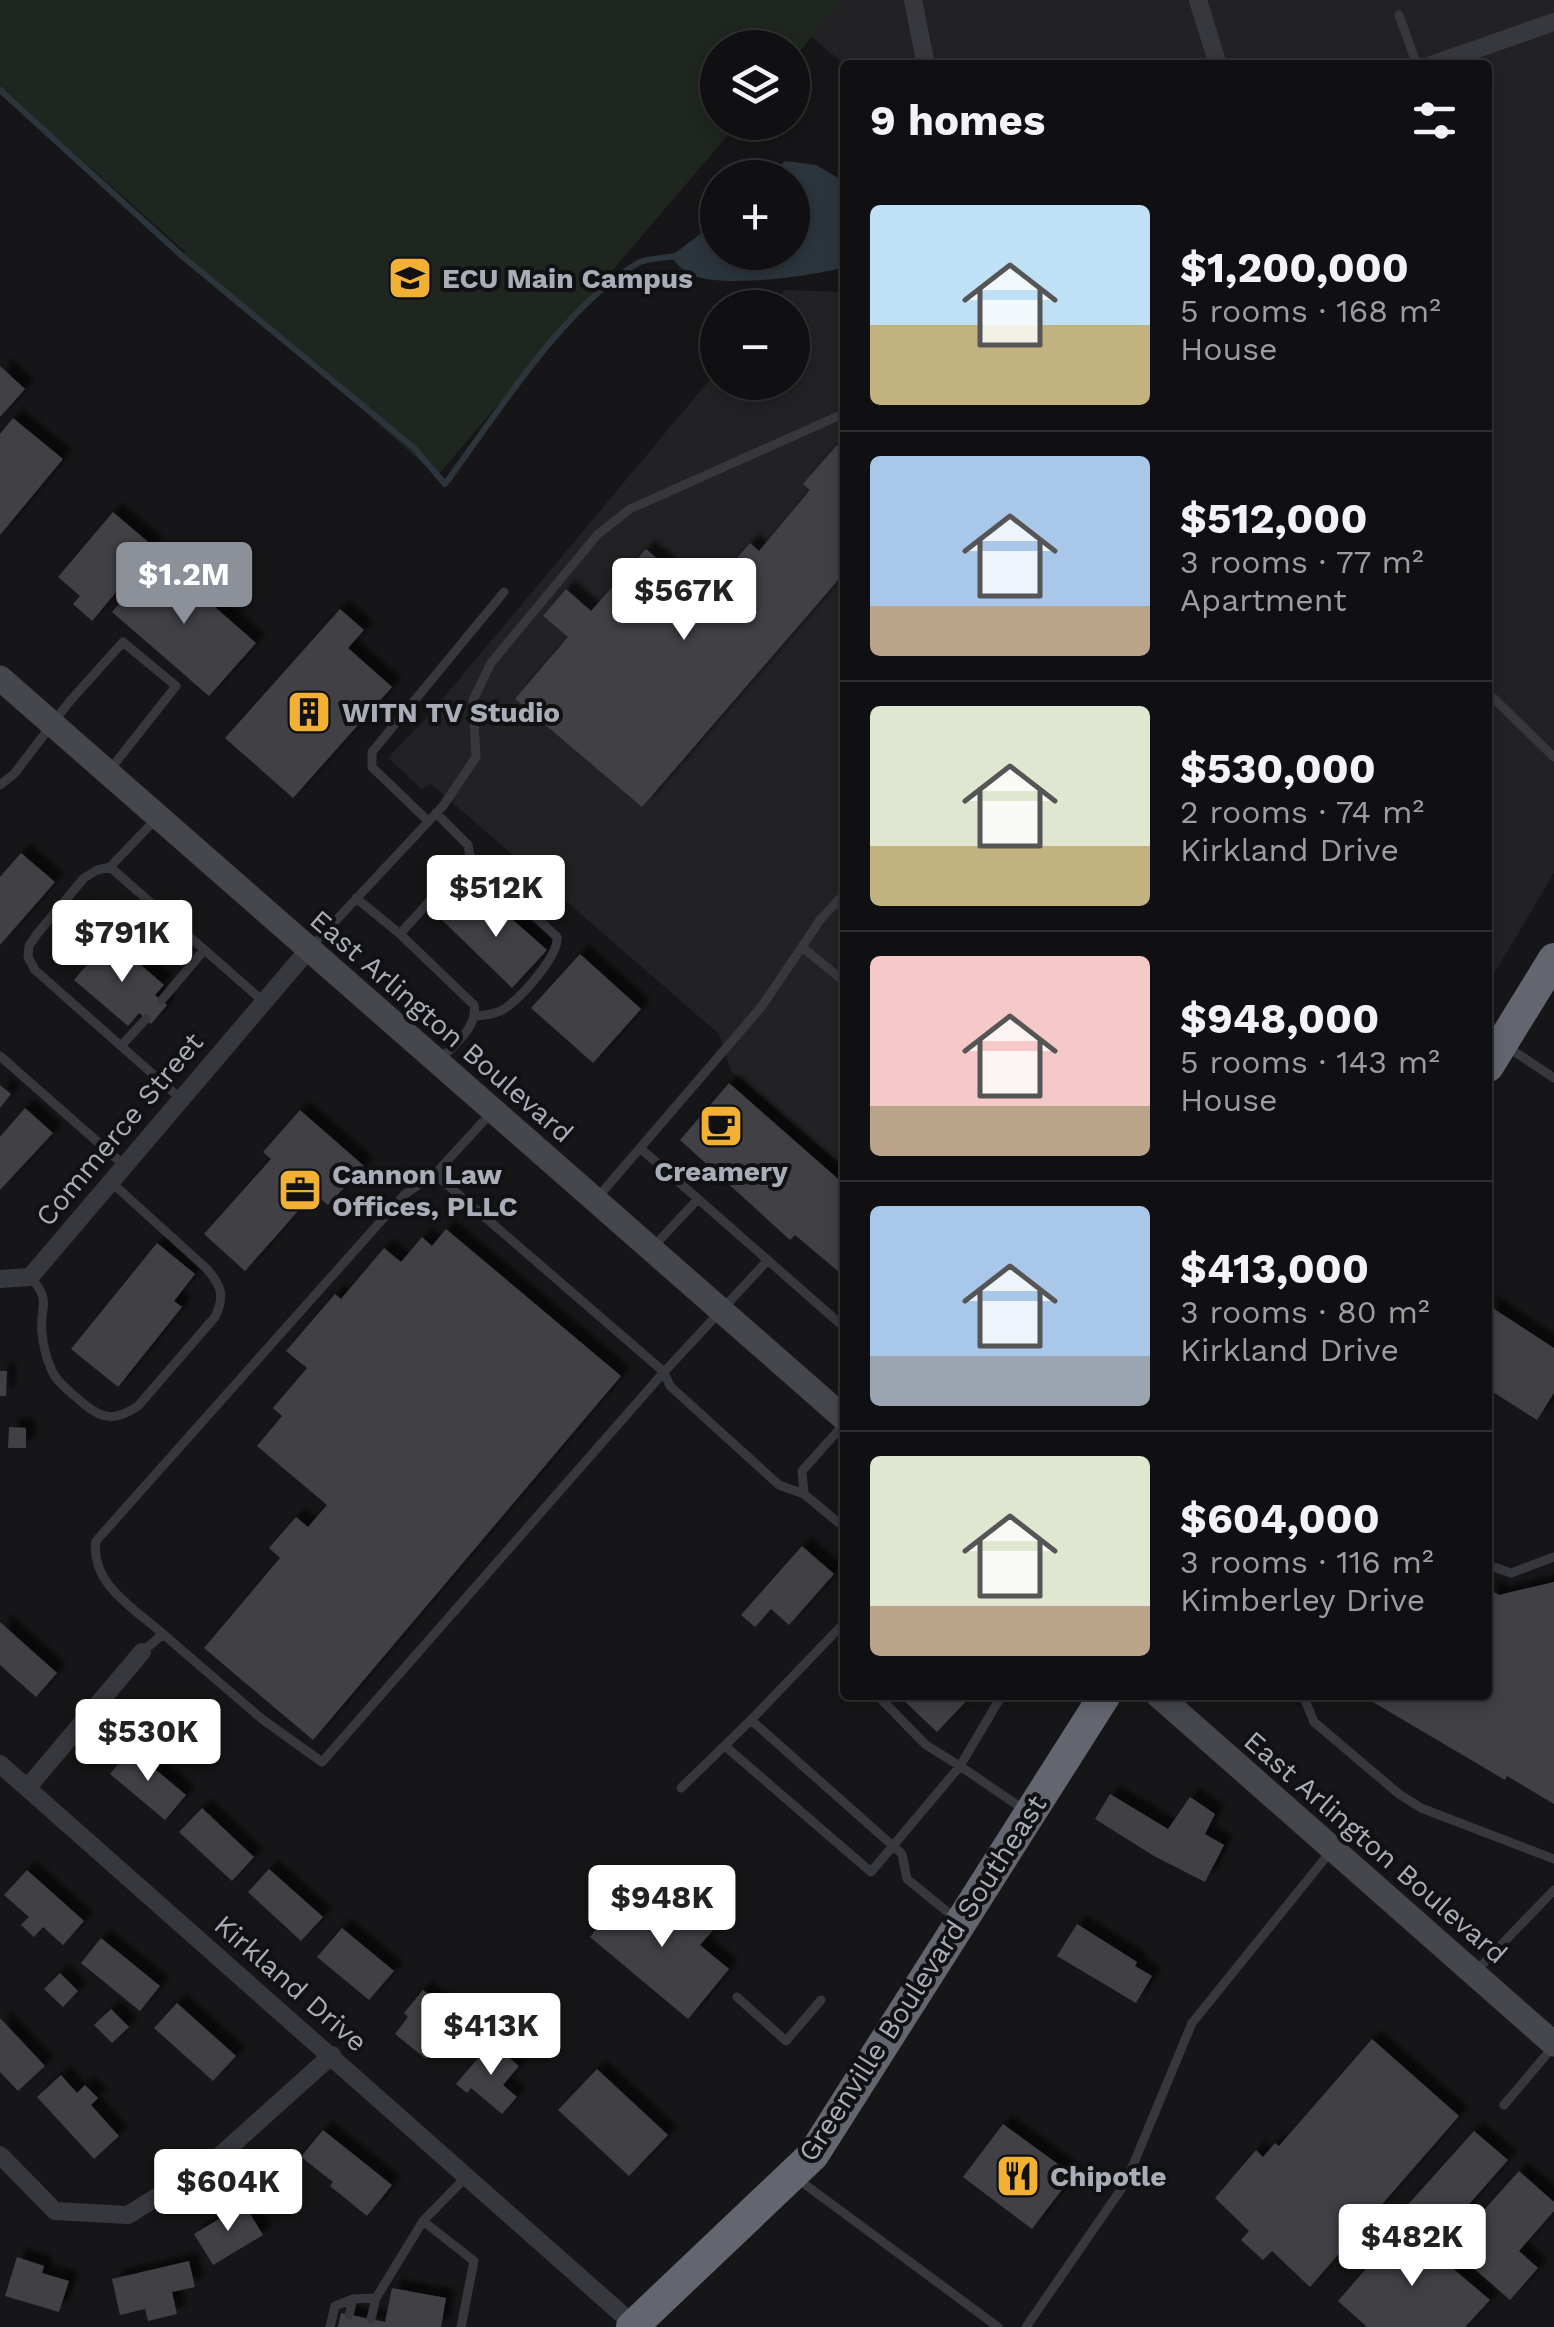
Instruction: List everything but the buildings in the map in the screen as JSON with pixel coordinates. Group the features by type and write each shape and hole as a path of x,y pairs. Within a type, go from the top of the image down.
{"highway":[{"path":"1492,1048 1554,959"},
{"name":"Greenville Boulevard Southeast","path":"634,2326 813,2154 1102,1700"}],"main road":[{"name":"East Arlington Boulevard","path":"0,678 840,1417"},
{"name":"East Arlington Boulevard","path":"1164,1700 1554,2045"}],"street":[{"path":"913,0 925,60"},
{"path":"1198,0 1216,60"},
{"path":"1445,60 1554,22"},
{"name":"Commerce Street","path":"30,1277 309,949"},
{"path":"0,1279 30,1277"},
{"path":"28,1787 142,1652"},
{"name":"Kirkland Drive","path":"0,1764 634,2326"},
{"path":"0,2156 55,2210 128,2215 214,2162 332,2055"}],"lane":[{"path":"1399,14 1415,60"},
{"path":"309,949 432,817 476,757 473,700 491,664 598,534 630,509 840,415"},
{"path":"476,1016 506,1008 551,959 558,947 557,937 470,856 468,845 372,767 372,752 504,592"},
{"path":"0,785 14,774 123,642 176,686 108,772"},
{"path":"1492,697 1554,757"},
{"path":"158,817 110,868 96,870 84,878 36,934 28,958 35,970 181,1099"},
{"path":"400,934 470,856"},
{"path":"110,868 264,1002"},
{"path":"356,898 400,934 474,1006 476,1016 471,1026 438,1062"},
{"path":"596,1200 762,1006 820,920 840,898"},
{"path":"802,947 840,978"},
{"path":"162,1000 204,950"},
{"path":"121,1046 146,1019"},
{"path":"1492,1048 1554,1078"},
{"path":"0,1056 124,1166"},
{"path":"494,1110 435,1174 405,1194 96,1542 94,1559 101,1578 262,1719 322,1762 664,1372 768,1260"},
{"path":"640,1148 840,1324"},
{"path":"435,1174 664,1372 670,1386 779,1485 804,1494 840,1524"},
{"path":"30,1277 42,1290 46,1302 42,1331 52,1375 96,1414 109,1419 138,1406 215,1317 224,1300 220,1286 207,1269 111,1182"},
{"path":"652,1248 698,1199"},
{"path":"804,1494 802,1471 840,1427"},
{"path":"1492,1567 1511,1573 1554,1557"},
{"path":"681,1788 840,1627"},
{"path":"142,1652 162,1634"},
{"path":"882,1700 926,1746 1029,1814"},
{"path":"724,1746 871,1872 960,1766 999,1700"},
{"path":"1306,1700 1314,1722 1399,1794 1422,1808 1554,1859"},
{"path":"751,1720 902,1854 906,1879 960,1922"},
{"path":"1026,2327 1126,2182 1192,2023 1332,1849"},
{"path":"1474,1974 1554,1890"},
{"path":"736,1997 786,2041 821,2000"},
{"path":"1504,2105 1554,2045"},
{"path":"792,2174 998,2327"},
{"path":"371,2319 376,2298 423,2220 467,2176"},
{"path":"423,2220 474,2262 461,2327"},
{"path":"330,2327 334,2306 376,2298"},
{"path":"349,2315 353,2300"}],"shaded area":[{"name":"ECU Main Campus","path":"0,0 1554,0 1554,873 1492,977 1492,60 840,61 812,37 810,39 810,30 700,30 700,140 724,140 706,160 700,160 700,168 437,476 0,87"},
{"name":"ECU Main Campus","path":"0,0 841,0 810,38 810,30 700,30 700,140 724,140 706,160 700,160 700,168 437,476 302,355 182,256 185,251 0,87"},
{"path":"810,164 840,179 840,268 789,277 720,280 688,273 670,257 700,234 700,270 810,270"},
{"path":"810,291 840,292 840,1164 731,1071 719,1034 431,784 422,789 388,758 429,715 700,391 700,400 810,400"}],"waterway":[{"path":"0,90 182,256 414,448 445,484 533,364 583,307 638,263 676,256"}],"place":[{"name":"ECU Main Campus","path":"410,278"},
{"name":"WITN TV Studio","path":"309,712"},
{"name":"Creamery","path":"721,1126"},
{"name":"Cannon Law Offices, PLLC","path":"300,1190"},
{"name":"Chipotle","path":"1018,2176"}]}
